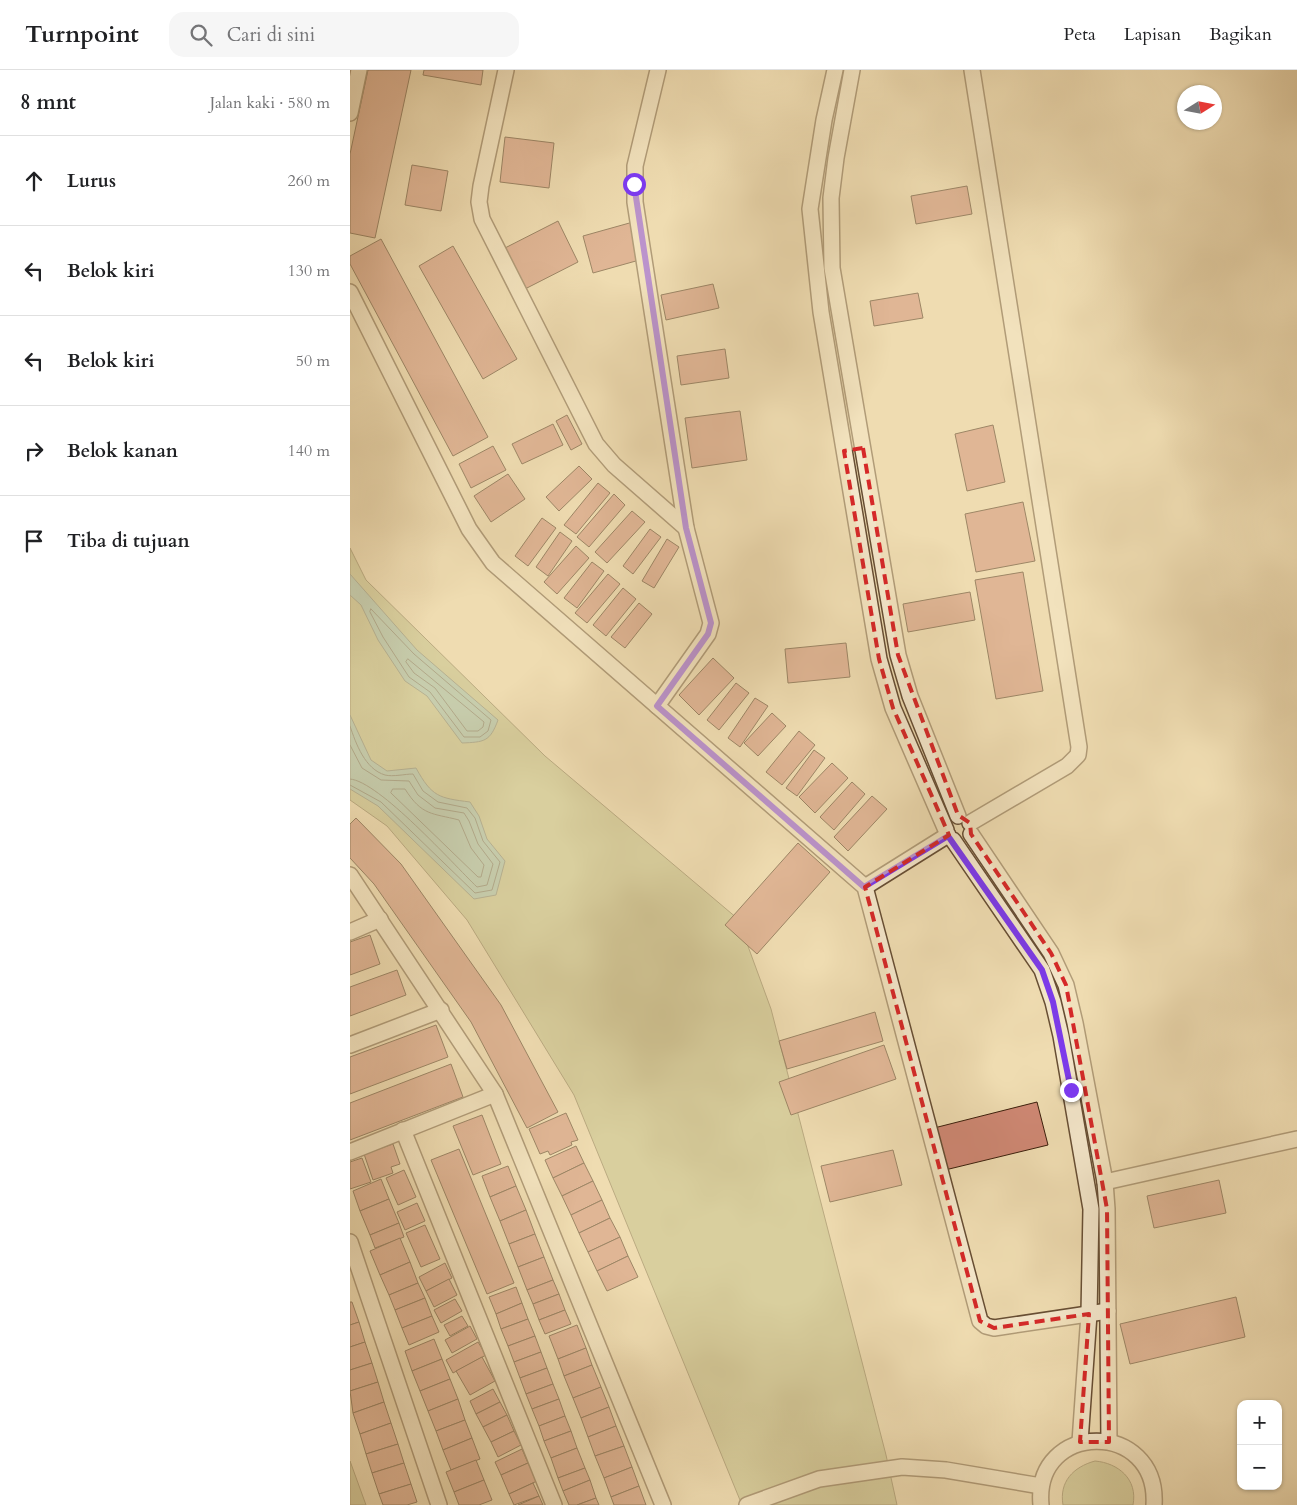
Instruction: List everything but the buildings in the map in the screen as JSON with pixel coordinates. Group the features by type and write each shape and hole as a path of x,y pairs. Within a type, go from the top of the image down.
{"street":[{"path":"350,113 359,70"},
{"path":"506,70 481,186 479,202 482,219 596,444 614,465 686,528"},
{"path":"657,706 708,634 711,623 686,528 634,184 636,166 658,70"},
{"path":"835,70 824,120 810,209 820,312 879,659 893,708 949,835 1042,970 1053,1002 1071,1090 1091,1209 1089,1314 1080,1442"},
{"path":"852,70 836,158 830,228 832,268 898,655 910,696 967,824 1051,953 1066,985 1105,1182 1107,1209 1109,1442"},
{"path":"949,835 948,822 967,824 1074,761 1078,755 1079,747 972,70"},
{"path":"350,292 469,529 493,563 864,887 980,1321 986,1326 994,1328 1108,1311"},
{"path":"844,451 863,448"},
{"path":"949,835 961,842 967,824"},
{"path":"864,887 949,835"},
{"path":"350,876 441,1010 495,1094 663,1505"},
{"path":"350,932 380,919"},
{"path":"350,1045 441,1010"},
{"path":"350,1152 495,1094"},
{"path":"403,1130 554,1505"},
{"path":"1105,1182 1297,1139"},
{"path":"350,1242 439,1505"},
{"path":"1041,1505 1041,1486 1047,1470 1057,1456 1080,1442 1109,1442 1125,1447 1146,1467 1153,1485 1154,1505"},
{"path":"747,1505 819,1479 902,1467 946,1470 1041,1486"}],"highlighted area":[{"path":"863,448 898,655 958,815 970,823 971,834 1051,953 1066,985 1107,1209 1109,1442 1080,1442 1089,1314 994,1328 980,1321 975,1307 865,887 949,835 893,708 879,659 844,451"}],"green space":[{"path":"350,548 366,580 545,756 738,919 771,1009 886,1455 897,1505 742,1505 574,1095 467,920 387,826 350,800"},
{"path":"350,1461 366,1505 350,1505"},
{"path":"1095,1461 1111,1465 1124,1474 1132,1487 1133,1505 1063,1505 1063,1489 1069,1477 1080,1467"}],"water":[{"path":"350,574 417,650 498,720 489,737 481,741 462,743 427,696 405,681 378,640 361,605 350,595"},
{"path":"350,715 371,760 387,771 416,768 427,785 437,794 451,799 470,802 479,816 487,839 505,861 496,895 474,899 378,806 350,789"}],"route":[{"path":"634,184 635,202 686,528 711,623 708,634 657,706 864,887 948,836 953,840 1042,970 1053,1002 1071,1090"}]}
